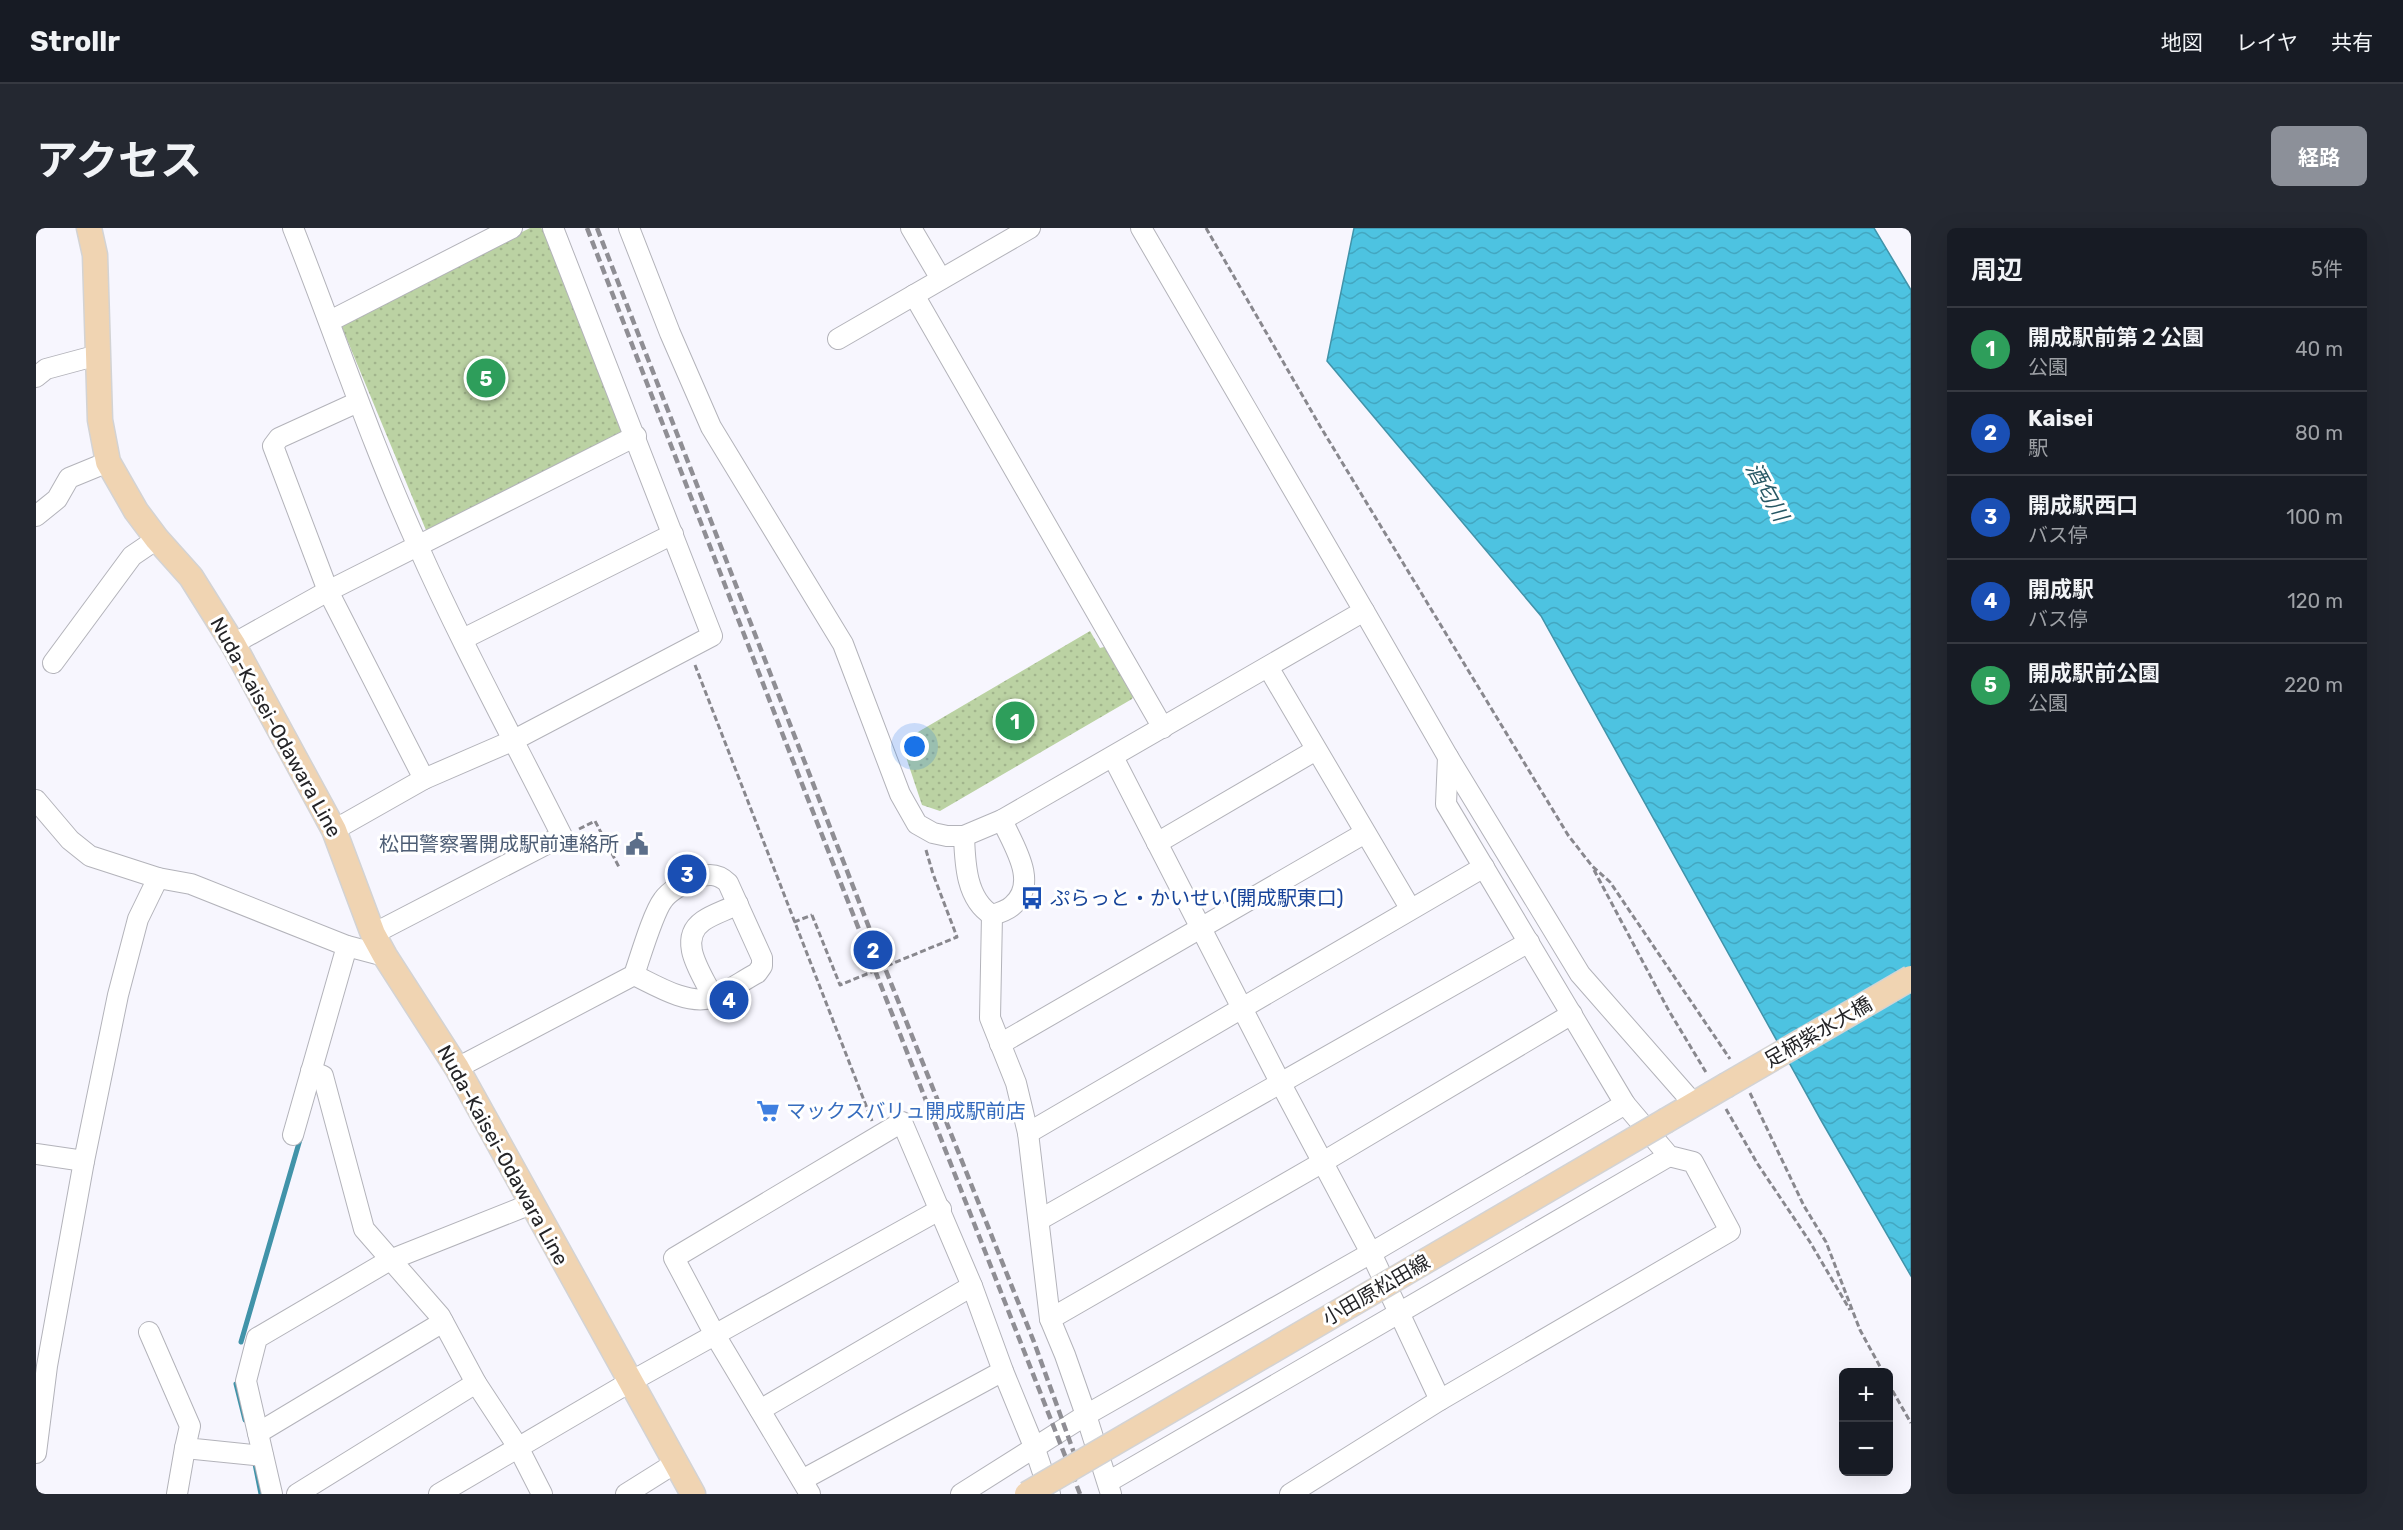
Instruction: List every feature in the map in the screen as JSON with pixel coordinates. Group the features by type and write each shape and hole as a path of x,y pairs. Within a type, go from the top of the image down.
{"main road":[{"name":"Nuda-Kaisei-Odawara Line","path":"88,228 95,255 100,420 108,462 136,511 191,577 233,644 334,830 372,934 457,1068 693,1494"},
{"name":"足柄紫水大橋","path":"1734,1078 1911,978"},
{"name":"小田原松田線","path":"1027,1494 1667,1120 1734,1078"}],"street":[{"path":"293,228 330,321 358,402 418,546 562,836 372,934"},
{"path":"330,321 512,228"},
{"path":"334,830 424,779 514,740 712,636 636,436 553,228"},
{"path":"629,228 670,333 711,427 843,644 900,794 917,824 933,833 964,836 1002,820 1364,612"},
{"path":"911,228 941,279"},
{"path":"838,339 1030,228"},
{"path":"1142,228 1448,756 1580,974 1694,1104"},
{"path":"914,295 1163,728"},
{"path":"36,376 57,365 98,355"},
{"path":"358,402 279,438 273,446 328,591 424,779"},
{"path":"233,644 328,591 636,436"},
{"path":"36,516 57,499 69,478 108,462"},
{"path":"463,639 673,534"},
{"path":"53,663 132,556 157,539"},
{"path":"1268,667 1410,908"},
{"path":"1157,843 1317,750"},
{"path":"1290,1494 1440,1400 1730,1231 1693,1162 1669,1156 1625,1104 1446,804 1448,756"},
{"path":"1113,757 1281,1084 1371,1253 1440,1400"},
{"path":"36,800 70,840 90,856 158,878 191,884 347,946 385,957"},
{"path":"992,915 1012,907 1024,892 1024,871 1002,820"},
{"path":"1000,1044 1365,833"},
{"path":"964,836 965,868 983,910 992,915"},
{"path":"1028,1133 1410,908 1484,867"},
{"path":"457,1068 634,975 662,901 673,891 701,876 711,874 722,877 728,883 762,958 762,966 757,973 713,997 693,999 634,975"},
{"path":"36,1453 47,1366 84,1161 118,994 138,919 158,878"},
{"path":"713,997 691,952 692,934 703,921 738,904"},
{"path":"992,915 990,1017 1016,1083 1028,1133 1050,1320 1086,1414 1109,1488 1399,1312 1669,1156"},
{"path":"1040,1220 1529,942"},
{"path":"293,1135 317,1073 347,946"},
{"path":"1050,1320 1572,1014"},
{"path":"317,1073 364,1229 443,1322 476,1383 518,1447 543,1494"},
{"path":"961,1494 1035,1449 1056,1432 1086,1414 1371,1253 1625,1104"},
{"path":"1003,1371 806,1487 715,1335 674,1258 902,1122 972,1286 1050,1494"},
{"path":"36,1155 84,1161"},
{"path":"272,1494 246,1381 257,1338 390,1260 531,1204"},
{"path":"439,1494 630,1382 941,1209"},
{"path":"760,1410 972,1286"},
{"path":"258,1433 443,1322"},
{"path":"149,1332 190,1426 177,1494"},
{"path":"297,1494 476,1383"},
{"path":"185,1448 262,1456"},
{"path":"626,1494 677,1462"}],"path":[{"path":"1206,228 1326,436 1568,835 1592,866 1610,882 1734,1078 1757,1105 1804,1206 1826,1242 1860,1330 1881,1368"},
{"path":"689,650 879,1136"},
{"path":"574,832 595,821 620,869"},
{"path":"794,922 812,915 840,985 957,937 933,874"},
{"path":"1893,1392 1911,1423"}],"green space":[{"path":"530,228 541,228 549,233 630,431 428,535 341,325"},
{"path":"1090,631 1100,648 1109,649 1134,695 1132,699 940,811 922,805 901,742"}],"water":[{"name":"酒匂川","path":"1354,228 1874,228 1911,290 1911,1276 1822,1122 1541,616 1327,361"}],"waterway":[{"path":"241,1342 301,1136"},
{"path":"236,1384 245,1420"},
{"path":"254,1459 261,1494"}],"railway":[{"path":"587,228 1080,1494"},
{"path":"597,228 877,948 1034,1342 1082,1475"}],"place":[{"name":"開成駅前公園","path":"486,378"},
{"name":"開成駅前第２公園","path":"1015,721"},
{"name":"松田警察署開成駅前連絡所","path":"637,844"},
{"name":"開成駅西口","path":"687,874"},
{"name":"ぷらっと・かいせい(開成駅東口)","path":"1032,898"},
{"name":"Kaisei","path":"873,950"},
{"name":"開成駅","path":"729,1000"},
{"name":"マックスバリュ開成駅前店","path":"768,1111"}]}
